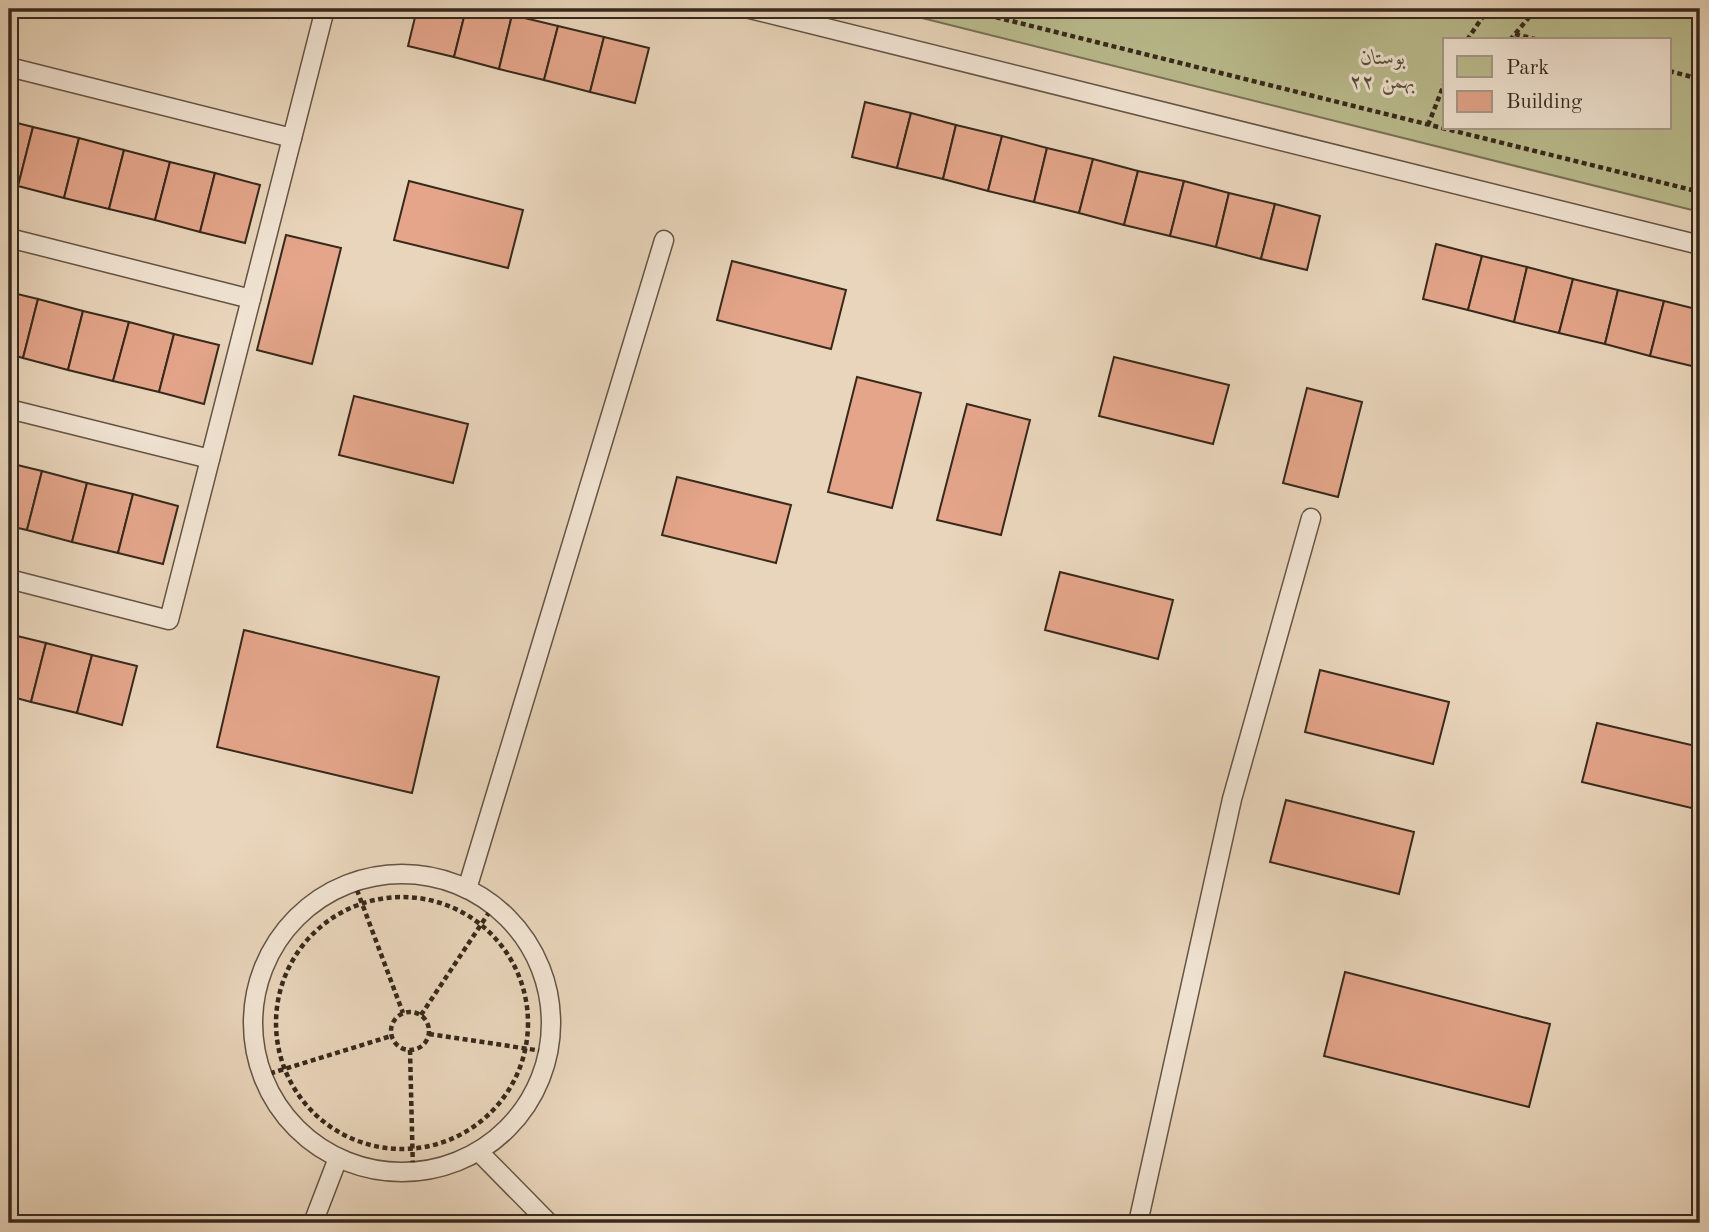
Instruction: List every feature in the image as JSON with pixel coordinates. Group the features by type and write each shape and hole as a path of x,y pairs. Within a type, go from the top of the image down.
{"lane":[{"path":"9,579 169,620 325,9"},
{"path":"750,9 1700,245"},
{"path":"9,67 292,138"},
{"path":"9,238 251,299"},
{"path":"467,889 664,240"},
{"path":"9,408 210,459"},
{"path":"1138,1223 1232,799 1311,518"},
{"path":"411,874 440,879 467,889 494,905 514,923 532,947 544,974 551,1002 552,1031 538,1088 522,1113 503,1134 479,1152 452,1164 413,1172 394,1172 365,1168 338,1158 312,1143 290,1123 273,1100 262,1076 254,1044 252,1015 257,986 267,959 282,934 302,912 326,895 354,882 381,876 411,874"},
{"path":"479,1152 549,1223"},
{"path":"313,1223 338,1158"}],"path":[{"path":"963,9 1443,127"},
{"path":"1468,38 1488,9"},
{"path":"1512,38 1536,9"},
{"path":"1515,34 1531,38"},
{"path":"1670,71 1700,79"},
{"path":"1428,125 1443,87"},
{"path":"1466,131 1700,192"},
{"path":"354,882 403,1013"},
{"path":"409,897 434,901 457,910 481,925 512,959 528,1006 529,1030 526,1049 516,1078 504,1099 487,1117 467,1132 444,1142 412,1148 396,1149 371,1145 348,1137 326,1124 293,1088 277,1041 276,1016 280,992 288,969 301,948 318,930 338,915 362,904 385,898 409,897"},
{"path":"421,1015 494,905"},
{"path":"412,1011 421,1015 428,1023 426,1043 418,1049 398,1047 390,1029 394,1019 412,1011"},
{"path":"429,1034 549,1052"},
{"path":"262,1076 391,1036"},
{"path":"410,1050 413,1172"}],"green space":[{"name":"بوستان ۲۲ بهمن","path":"886,9 1700,9 1700,212"}],"building":[{"path":"252,9 291,9 288,18"},
{"path":"417,9 466,9 454,57 408,46"},
{"path":"466,9 489,9 512,15 499,69 454,57"},
{"path":"512,15 558,26 544,80 499,69"},
{"path":"558,26 604,37 590,92 544,80"},
{"path":"604,37 649,48 635,103 590,92"},
{"path":"865,102 911,113 897,168 852,157"},
{"path":"911,113 956,125 943,179 897,168"},
{"path":"9,121 33,127 18,186 9,184"},
{"path":"956,125 1002,136 988,191 943,179"},
{"path":"33,127 79,138 64,198 18,186"},
{"path":"1002,136 1047,148 1034,202 988,191"},
{"path":"79,138 124,150 109,209 64,198"},
{"path":"1047,148 1093,159 1079,213 1034,202"},
{"path":"124,150 170,162 155,220 109,209"},
{"path":"1093,159 1138,171 1124,225 1079,213"},
{"path":"170,162 215,173 200,232 155,220"},
{"path":"1138,171 1184,181 1170,236 1124,225"},
{"path":"215,173 260,185 245,243 200,232"},
{"path":"409,181 523,210 508,268 394,240"},
{"path":"1184,181 1229,193 1216,247 1170,236"},
{"path":"1229,193 1275,204 1261,259 1216,247"},
{"path":"1275,204 1320,216 1307,270 1261,259"},
{"path":"286,235 341,248 312,364 257,350"},
{"path":"1436,244 1482,256 1468,310 1423,299"},
{"path":"1482,256 1527,267 1514,322 1468,310"},
{"path":"732,261 846,290 831,349 717,320"},
{"path":"1527,267 1573,279 1559,333 1514,322"},
{"path":"1573,279 1618,290 1605,344 1559,333"},
{"path":"1618,290 1664,301 1650,356 1605,344"},
{"path":"9,292 38,299 23,358 9,354"},
{"path":"38,299 83,311 68,370 23,358"},
{"path":"1664,301 1700,310 1700,349 1696,367 1650,356"},
{"path":"83,311 129,322 113,381 68,370"},
{"path":"129,322 174,334 159,392 113,381"},
{"path":"174,334 219,345 204,404 159,392"},
{"path":"1114,357 1229,385 1213,444 1099,416"},
{"path":"857,377 921,393 892,508 828,492"},
{"path":"1307,388 1362,402 1338,497 1283,483"},
{"path":"354,396 468,424 453,483 339,455"},
{"path":"967,404 1030,420 1001,535 937,520"},
{"path":"9,463 42,471 27,530 9,526"},
{"path":"42,471 87,483 72,542 27,530"},
{"path":"677,477 791,505 776,563 662,535"},
{"path":"87,483 133,494 118,553 72,542"},
{"path":"133,494 178,506 163,564 118,553"},
{"path":"1060,572 1173,600 1158,659 1045,630"},
{"path":"244,630 439,677 412,793 217,747"},
{"path":"9,634 46,643 31,702 9,696"},
{"path":"46,643 92,655 77,713 31,702"},
{"path":"92,655 137,666 122,725 77,713"},
{"path":"1320,670 1449,702 1433,764 1305,732"},
{"path":"1597,723 1700,747 1700,810 1582,782"},
{"path":"1286,800 1414,832 1399,894 1270,862"},
{"path":"1345,972 1550,1024 1529,1107 1324,1056"}]}
